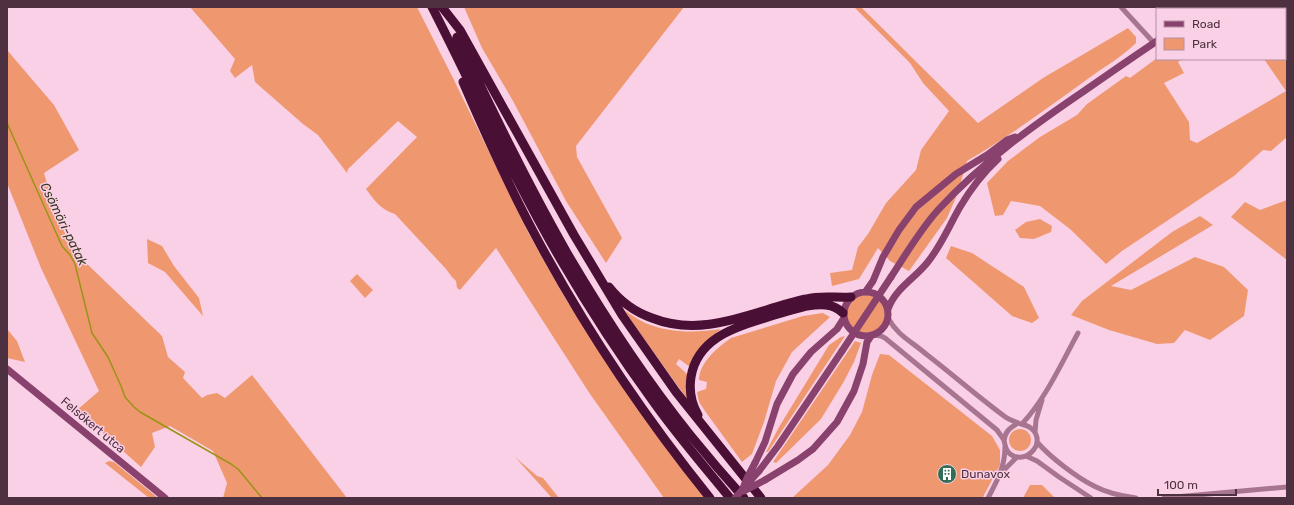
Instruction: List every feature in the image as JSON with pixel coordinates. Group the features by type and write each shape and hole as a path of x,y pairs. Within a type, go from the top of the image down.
{"highway":[{"path":"432,7 530,202 561,260 591,310 654,402 730,498"},
{"path":"442,7 460,30 595,271 622,315 654,362 704,429 761,498"},
{"path":"442,7 522,169 567,253 596,301 639,366 682,424 743,495"},
{"path":"449,40 454,61 500,166 533,232 562,284 622,381 710,498"},
{"path":"595,271 623,302 635,310 661,322 684,326 712,325 735,320 807,298 851,297"},
{"path":"704,429 692,402 690,384 693,367 702,351 709,343 736,327 807,306 818,304 832,306 838,308 844,316"}],"main road":[{"path":"743,495 842,351 918,235 937,211 965,182 1022,134 1156,42"},
{"path":"866,291 873,281 883,257 899,230 916,207 956,174 987,155 1007,140 1022,134"},
{"path":"735,498 743,495 813,449 837,422 854,391 863,364 867,342 873,335 884,328 888,318 888,309 894,296 928,262 976,184 993,164 1013,147 1022,134"},
{"path":"743,495 746,478 756,463 765,442 777,404 787,383 810,352 841,324 846,304 851,297 866,291 878,295 884,301 888,309"},
{"path":"844,316 846,324 854,333 865,336 873,335"},
{"name":"Felsőkert utca","path":"7,369 165,498"}],"street":[{"path":"1121,7 1156,42"},
{"path":"888,318 894,328 904,338 925,352 1004,416 1020,424 1029,426 1035,432"},
{"path":"988,498 1000,474 1005,457 1004,443 1007,431 1010,428 1020,424 1030,416 1078,333"},
{"path":"873,335 885,338 993,426 997,430 1011,454 1017,457 1026,456 1033,452 1037,442"},
{"path":"1045,392 1036,420 1035,432 1037,442 1060,464 1094,486 1120,496 1136,498"},
{"path":"1026,456 1037,460 1059,477 1091,498"},
{"path":"1000,474 1017,457"},
{"path":"1164,498 1287,487"}],"green space":[{"path":"190,7 417,7 529,234 565,298 637,409 705,498 664,498 590,394 496,248 460,290 457,288 456,281 446,269 395,214 386,210 372,197 366,189 417,137 398,121 348,169 347,173 318,135 303,124 255,82 252,65 235,78 230,71 235,59"},
{"path":"464,7 684,7 576,146 577,157 622,238 606,263 566,201 513,101 482,48"},
{"path":"854,7 861,7 978,123 1043,78 1128,28 1136,37 1136,43 1119,57 999,142 967,161 957,195 947,218 909,271 890,261 878,248 859,279 832,286 830,273 852,270 858,247 868,234 886,203 916,170 921,150 949,111 923,83 910,63"},
{"path":"7,50 54,105 79,150 44,173 56,214 70,244 84,261 162,336 168,357 185,372 183,378 202,398 207,395 217,393 225,398 252,375 347,498 223,498 227,483 213,451 170,426 152,433 155,447 141,467 77,410 99,391 41,268 7,183"},
{"path":"1286,56 1287,57 1287,137 1271,151 1263,150 1234,176 1122,251 1106,264 1070,229 1040,206 1011,201 1003,215 995,216 987,183 1008,161 1040,137 1077,115 1087,104 1126,76 1130,78 1156,59 1156,60 1181,60 1178,62 1184,73 1164,83 1189,122 1190,140 1197,143 1286,91 1265,60 1286,60"},
{"path":"1287,200 1287,260 1231,217 1245,202 1260,210"},
{"path":"1200,216 1213,225 1111,286 1131,290 1195,257 1224,267 1248,290 1244,316 1210,340 1185,330 1174,343 1157,344 1109,330 1071,315 1082,301 1172,232"},
{"path":"1040,219 1052,226 1051,232 1034,239 1020,238 1015,230 1026,222"},
{"path":"147,239 162,246 174,266 199,298 203,316 165,272 148,263"},
{"path":"951,246 972,253 1024,287 1039,318 1032,323 1012,316 946,258"},
{"path":"357,274 373,290 365,298 350,281"},
{"path":"866,295 879,301 885,314 879,327 866,333 853,327 847,314 853,301"},
{"path":"623,309 645,323 664,329 702,331 721,329 704,343 690,367 679,359 676,364 687,374 687,399"},
{"path":"823,313 830,317 792,352 776,381 764,422 752,454 742,462 699,402 697,392 706,389 707,382 699,380 702,368 710,356 731,338 803,316"},
{"path":"7,329 17,341 25,362 7,358"},
{"path":"845,336 768,452 766,452 779,427 829,345"},
{"path":"855,341 861,343 854,362 821,419 776,463 773,462"},
{"path":"880,354 889,355 992,436 1000,450 1000,465 983,498 792,498 828,465 850,435 862,412 872,375"},
{"path":"1016,429 1024,429 1031,436 1031,444 1024,451 1016,451 1009,444 1009,436"},
{"path":"515,457 537,476 543,478 559,498 552,498"},
{"path":"109,461 114,462 158,498 149,498 105,463"},
{"path":"1030,485 1042,485 1055,498 1023,498"}],"waterway":[{"name":"Csömöri-patak","path":"7,123 62,246 70,255 75,264 92,333 108,357 125,397 140,412 238,469 262,498"}],"place":[{"name":"Dunavox","path":"947,474"}]}
